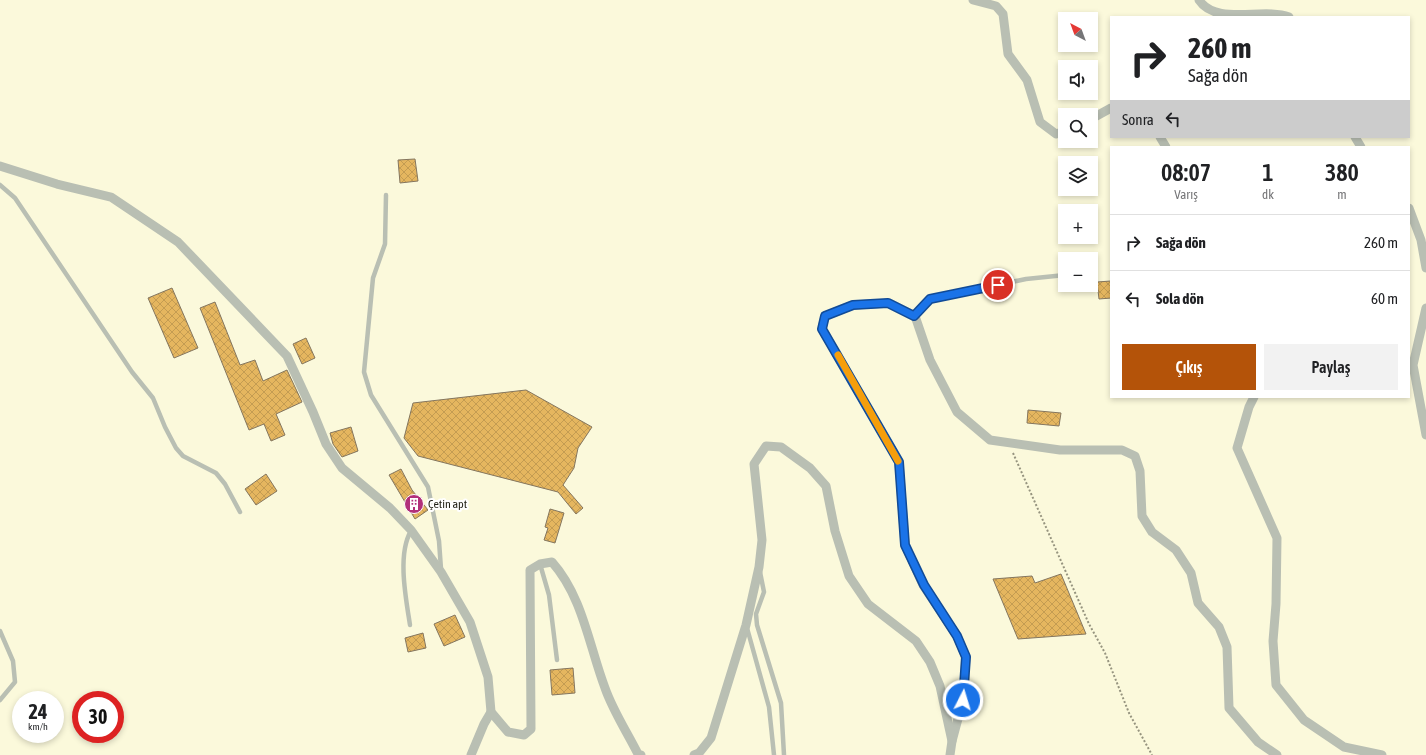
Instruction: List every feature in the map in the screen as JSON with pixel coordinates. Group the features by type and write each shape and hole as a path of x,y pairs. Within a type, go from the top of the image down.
{"street":[{"path":"973,0 996,6 1003,14 1008,54 1027,80 1040,122 1056,134 1058,133"},
{"path":"1199,0 1204,7 1222,14 1248,13 1279,16"},
{"path":"1098,115 1110,109"},
{"path":"0,166 57,184 111,197 178,242 287,356 326,444 342,468 390,508 411,530 441,572 470,622 488,677 491,712 484,724 471,755"},
{"path":"1410,211 1421,240 1426,268"},
{"path":"950,755 952,741 963,700 966,657 957,636 924,585 905,545 899,462 822,329 825,316 853,305 888,303 914,316 930,360 957,412 990,440 1060,450 1122,450 1134,456 1140,471 1142,516 1152,532 1176,550 1191,573 1198,603 1219,627 1227,647 1229,708 1258,742 1277,755"},
{"path":"1426,308 1412,365 1426,435"},
{"path":"1254,398 1249,407 1237,448 1277,538 1276,604 1272,641 1276,685 1304,720 1344,747 1382,755"},
{"path":"694,755 699,753 711,738 746,625 760,567 762,540 754,464 766,446 781,447 810,468 826,486 835,531 849,576 868,604 916,641 930,662 940,686 952,741"},
{"path":"491,712 508,732 524,735 531,729 530,570 540,564 552,562 560,571 582,616 605,689 638,754 641,755"}],"lane":[{"path":"0,185 15,198 132,372 153,398 165,427 176,448 184,456 216,473 226,484 240,512"},
{"path":"386,195 385,244 373,278 364,372 371,396 428,487 439,541 441,572"},
{"path":"914,316 930,299 1026,279 1058,276"},
{"path":"410,625 403,580 406,539 411,530"},
{"path":"540,564 549,595 557,660"},
{"path":"760,567 764,592 756,614 756,625 781,702 784,755"},
{"path":"746,625 769,707 774,755"},
{"path":"0,631 13,662 15,682 0,700"}],"path":[{"path":"1009,443 1041,518 1068,573 1089,624 1105,654 1129,713 1152,755"}],"building":[{"path":"415,159 418,181 400,183 398,160"},
{"path":"1110,281 1110,298 1099,299 1098,282"},
{"path":"172,288 198,348 174,358 148,298"},
{"path":"215,302 240,365 255,360 263,381 287,370 302,402 276,414 285,435 271,441 264,424 249,430 200,308"},
{"path":"306,338 315,358 302,364 293,344"},
{"path":"526,390 592,427 578,448 574,468 563,485 583,508 576,514 558,492 418,456 404,438 413,403"},
{"path":"1028,410 1061,413 1059,426 1027,423"},
{"path":"351,427 358,451 342,457 333,444 330,433"},
{"path":"401,469 412,490 428,510 415,519 389,475"},
{"path":"266,474 277,491 256,505 245,489"},
{"path":"550,509 564,513 555,543 544,540 548,528 545,527"},
{"path":"1061,574 1086,634 1018,639 993,579 1032,576 1035,583"},
{"path":"455,615 465,637 444,646 434,624"},
{"path":"423,633 426,648 408,652 405,638"},
{"path":"573,668 575,693 552,695 550,670"}],"slow traffic":[{"path":"838,355 898,461"}],"place":[{"name":"Çetin apt","path":"414,504"}],"route":[{"path":"963,700 966,657 957,636 924,585 905,545 899,462 822,329 825,316 853,305 888,303 914,316 930,299 998,285"}]}
